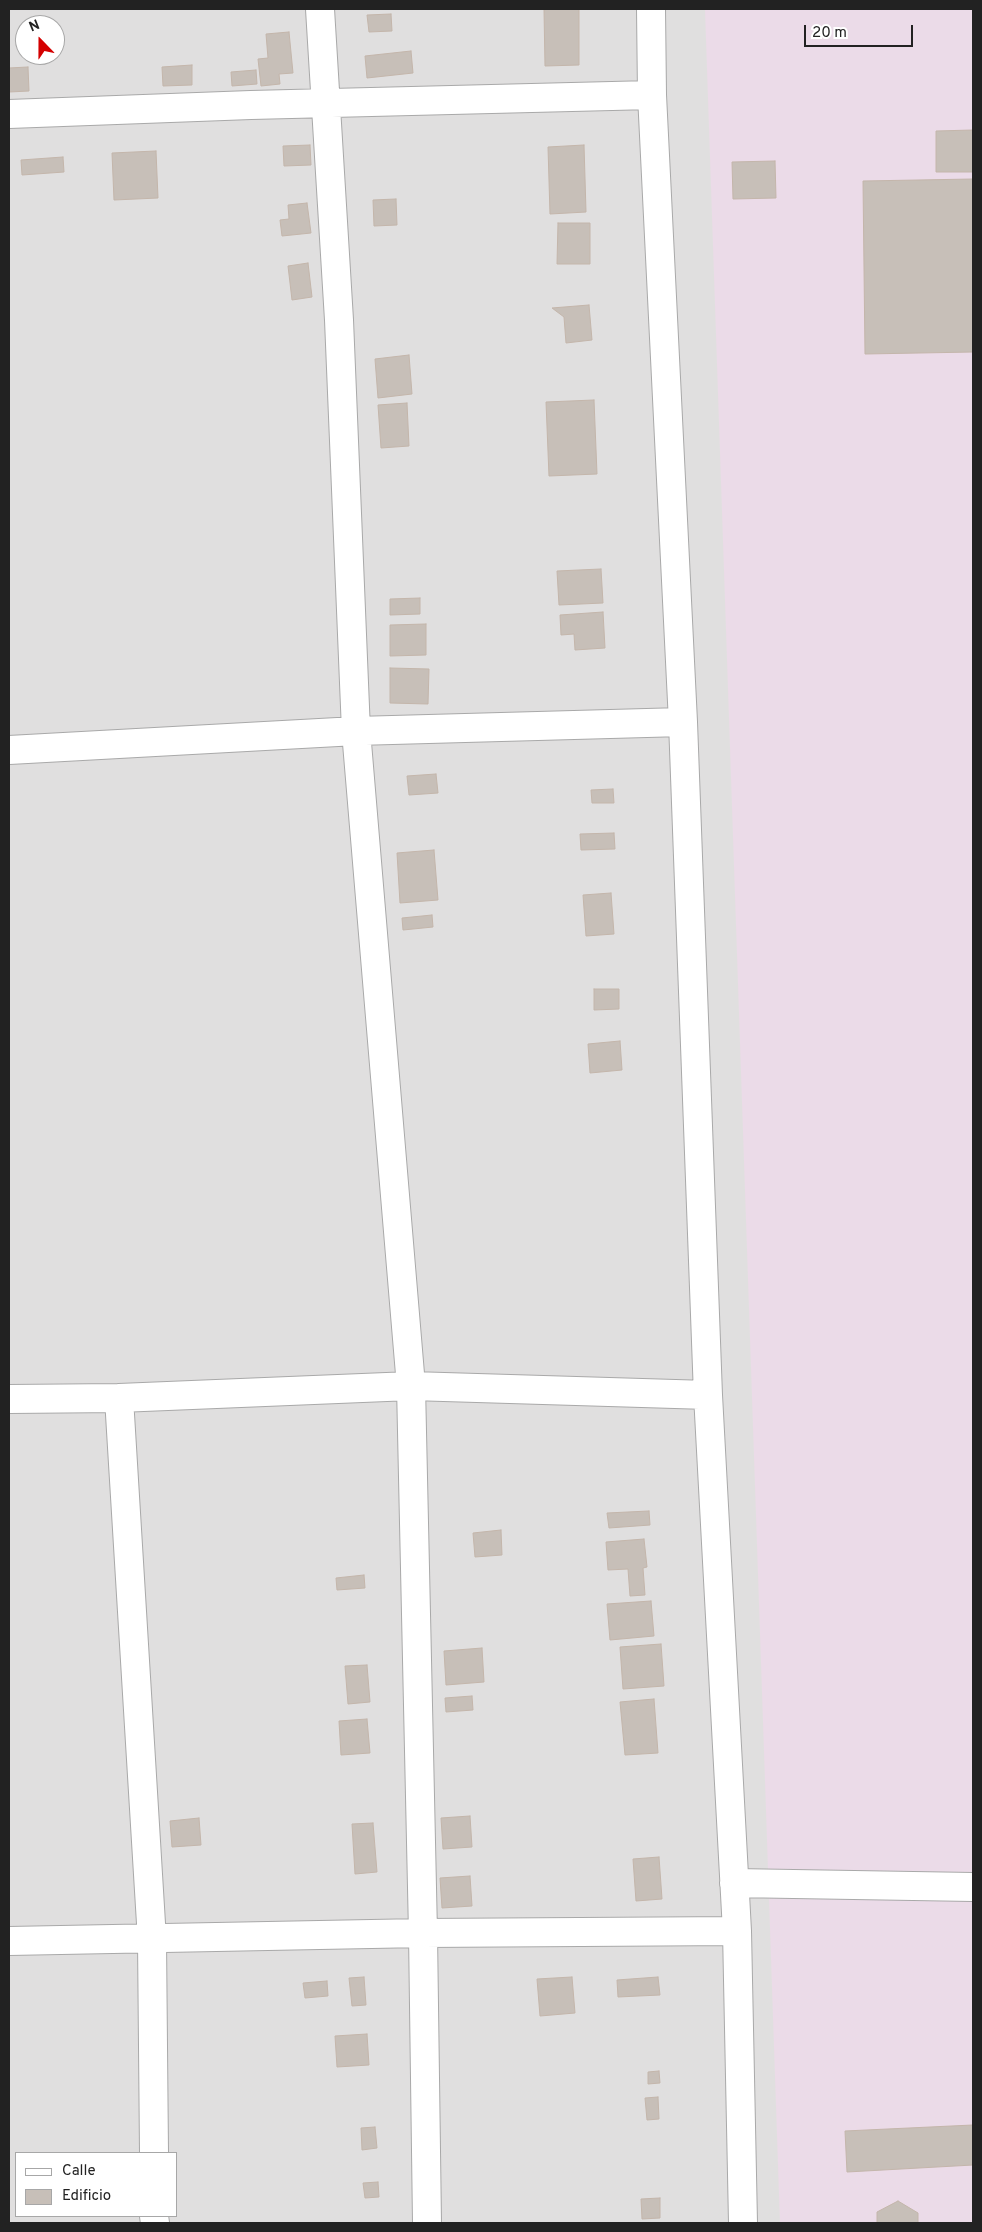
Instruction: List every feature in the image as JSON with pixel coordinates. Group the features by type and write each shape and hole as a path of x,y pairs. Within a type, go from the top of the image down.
{"street":[{"path":"320,9 339,320 356,731 411,1386 424,1933 427,2223"},
{"path":"651,9 652,94 683,722 708,1396 737,1931 743,2223"},
{"path":"9,114 327,102 652,94"},
{"path":"9,750 356,731 683,722"},
{"path":"9,1399 119,1398 411,1386 708,1396"},
{"path":"119,1398 152,1940 154,2152"},
{"path":"734,1883 973,1887"},
{"path":"9,1942 424,1933 737,1931"}],"shaded area":[{"path":"9,9 973,9 973,2223 9,2223"},
{"path":"705,9 973,9 973,2223 780,2223"}],"building":[{"path":"544,9 579,9 579,65 545,66"},
{"path":"391,14 392,31 369,32 367,15"},
{"path":"289,32 293,73 279,74 280,84 261,86 258,59 268,58 266,34"},
{"path":"411,51 413,73 367,78 365,56"},
{"path":"192,65 192,85 163,86 162,67"},
{"path":"28,67 29,91 9,92 9,68"},
{"path":"256,70 257,84 232,86 231,72"},
{"path":"973,130 973,172 936,172 936,131"},
{"path":"310,145 311,165 284,166 283,146"},
{"path":"584,145 586,212 550,214 548,147"},
{"path":"156,151 158,198 114,200 112,153"},
{"path":"63,157 64,172 22,175 21,160"},
{"path":"775,161 776,198 733,199 732,162"},
{"path":"973,179 973,352 865,354 863,181"},
{"path":"396,199 397,225 374,226 373,200"},
{"path":"307,203 311,233 282,236 280,220 289,219 288,205"},
{"path":"558,223 590,223 590,264 557,264"},
{"path":"308,263 312,297 292,300 288,266"},
{"path":"589,305 592,340 566,343 564,317 552,308"},
{"path":"409,355 412,394 378,398 375,359"},
{"path":"594,400 597,474 549,476 546,402"},
{"path":"407,403 409,446 381,448 378,405"},
{"path":"601,569 603,603 559,605 557,571"},
{"path":"420,598 420,614 390,615 390,599"},
{"path":"603,612 605,648 575,650 574,634 561,635 560,615"},
{"path":"426,624 426,655 390,656 390,625"},
{"path":"390,668 429,669 428,704 390,703"},
{"path":"436,774 438,793 409,795 407,776"},
{"path":"613,789 614,803 592,803 591,790"},
{"path":"614,833 615,849 581,850 580,834"},
{"path":"434,850 438,900 400,903 397,853"},
{"path":"611,893 614,934 586,936 583,895"},
{"path":"432,915 433,927 403,930 402,918"},
{"path":"594,989 619,989 619,1009 594,1010"},
{"path":"620,1041 622,1070 590,1073 588,1044"},
{"path":"649,1511 650,1525 609,1528 607,1513"},
{"path":"501,1530 502,1555 475,1557 473,1533"},
{"path":"644,1539 647,1567 643,1568 645,1595 630,1596 628,1569 608,1570 606,1542"},
{"path":"364,1575 365,1588 337,1590 336,1578"},
{"path":"651,1601 654,1636 610,1640 607,1604"},
{"path":"661,1644 664,1686 623,1689 620,1647"},
{"path":"482,1648 484,1682 446,1685 444,1651"},
{"path":"367,1665 370,1702 348,1704 345,1666"},
{"path":"472,1696 473,1710 446,1712 445,1698"},
{"path":"654,1699 658,1753 625,1755 620,1702"},
{"path":"367,1719 370,1753 341,1755 339,1721"},
{"path":"470,1816 472,1847 443,1849 441,1818"},
{"path":"199,1818 201,1845 172,1847 170,1821"},
{"path":"373,1823 377,1872 355,1874 352,1824"},
{"path":"659,1857 662,1899 636,1901 633,1859"},
{"path":"470,1876 472,1906 442,1908 440,1878"},
{"path":"364,1977 366,2005 352,2006 349,1978"},
{"path":"572,1977 575,2013 540,2016 537,1979"},
{"path":"658,1977 660,1995 618,1997 617,1980"},
{"path":"327,1981 328,1996 305,1998 303,1983"},
{"path":"367,2034 369,2065 337,2067 335,2036"},
{"path":"659,2071 660,2083 648,2084 648,2072"},
{"path":"658,2097 659,2119 647,2120 645,2098"},
{"path":"973,2125 973,2165 847,2172 845,2131"},
{"path":"375,2127 377,2148 362,2150 361,2128"},
{"path":"378,2182 379,2197 365,2198 363,2183"},
{"path":"660,2198 660,2218 642,2219 641,2199"},
{"path":"898,2201 918,2213 918,2223 877,2223 877,2212"}]}
